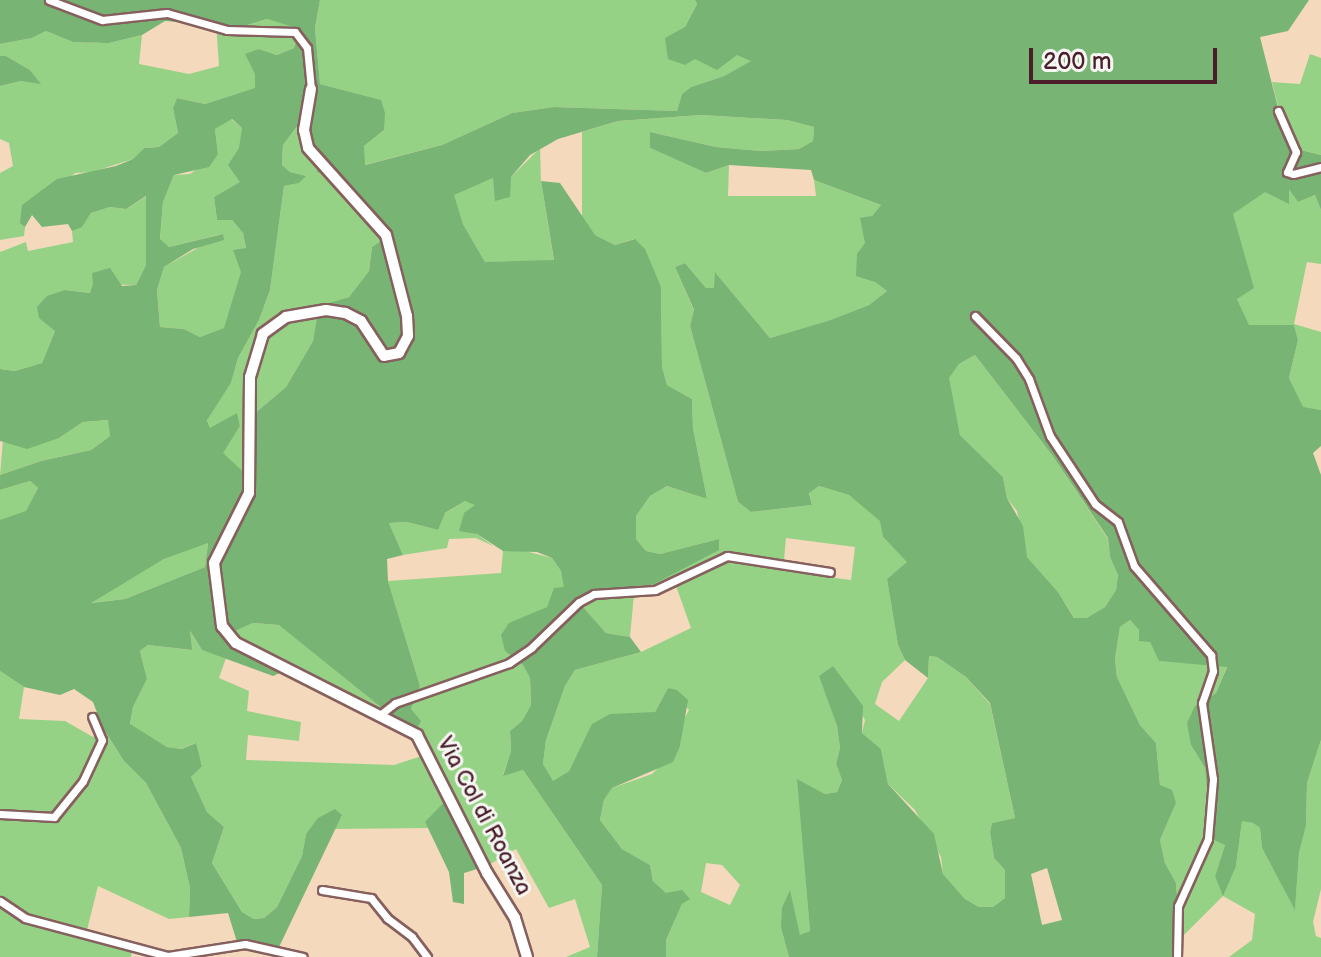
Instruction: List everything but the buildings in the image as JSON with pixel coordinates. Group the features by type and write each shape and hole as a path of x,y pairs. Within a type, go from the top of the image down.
{"street":[{"name":"Via Col di Roanza","path":"49,0 102,20 167,13 227,30 295,32 307,48 311,89 304,130 308,148 386,235 407,316 408,336 399,353 388,357 377,350 366,325 345,313 326,310 294,315 267,328 250,377 249,493 238,521 216,557 214,569 222,626 229,639 412,730 422,741 487,873 515,918 527,957"},
{"path":"1278,111 1296,152 1287,172 1321,167"},
{"path":"975,316 1016,358 1029,379 1050,436 1095,504 1118,522 1134,566 1211,655 1213,671 1202,703 1213,779 1208,839 1178,906 1177,957"},
{"path":"381,714 395,703 509,663 531,648 579,602 594,594 655,590 727,556 830,572"},
{"path":"0,814 54,817 83,781 102,740 92,717"},
{"path":"322,890 371,898 427,957"},
{"path":"0,901 25,918 168,956 258,944 303,957"},
{"path":"252,947 252,957"}],"green space":[{"path":"0,0 320,0 315,28 320,84 381,100 385,113 384,130 364,146 365,165 442,145 512,113 554,107 677,111 682,94 691,87 724,76 751,61 737,55 717,70 695,59 685,65 668,59 665,38 685,27 697,4 695,0 1309,0 1288,31 1260,37 1288,147 1321,155 1321,210 1315,195 1298,202 1289,189 1289,204 1265,192 1233,214 1254,288 1237,299 1249,325 1294,325 1298,340 1289,378 1303,407 1321,410 1321,446 1313,453 1321,475 1321,740 1307,783 1306,826 1299,853 1295,910 1262,848 1260,828 1253,823 1242,821 1236,866 1223,896 1215,876 1225,845 1212,839 1205,768 1191,745 1187,723 1195,706 1216,693 1227,667 1159,661 1150,642 1139,641 1139,630 1130,620 1120,627 1115,659 1117,677 1140,725 1156,743 1160,785 1172,790 1176,803 1160,840 1165,863 1176,883 1182,957 789,957 781,928 782,908 790,890 800,935 810,931 797,779 825,794 837,792 842,780 836,764 840,748 837,726 819,676 833,666 863,706 862,733 881,749 888,784 934,834 943,874 965,899 979,907 993,907 1005,898 1005,870 994,858 990,832 992,823 1015,818 990,703 966,677 937,657 929,656 928,678 905,660 898,645 887,579 907,562 883,537 880,521 849,495 819,486 809,493 812,505 751,512 738,502 690,326 694,310 675,267 685,263 706,288 714,288 715,272 770,338 831,320 869,305 887,291 875,282 856,276 857,254 865,243 860,218 872,216 881,205 814,180 811,170 729,165 706,173 650,148 650,132 716,147 761,151 799,149 813,141 814,127 787,120 701,115 618,121 558,139 530,155 511,177 510,197 495,201 493,178 454,195 463,224 485,262 554,260 541,181 560,183 595,235 615,245 635,239 645,249 661,287 662,367 667,385 692,399 693,428 707,499 667,486 650,496 636,516 636,539 646,551 660,554 719,539 719,550 652,585 636,586 581,605 606,633 630,637 641,652 575,670 565,686 546,740 543,764 553,781 569,771 592,724 610,714 655,712 668,688 677,690 688,700 680,746 673,762 612,788 604,800 600,820 622,849 650,865 653,881 666,893 682,890 690,899 682,904 666,940 666,957 597,957 602,885 523,770 503,776 511,751 510,731 522,721 531,705 530,678 523,665 505,651 501,635 509,623 547,607 554,588 564,587 561,571 552,558 537,552 503,551 477,534 459,531 464,513 475,505 465,501 445,513 438,530 407,522 389,523 403,555 387,559 388,581 420,686 411,709 421,721 414,734 279,625 253,623 235,631 227,642 289,669 273,676 202,650 190,631 192,650 148,645 140,651 147,679 133,707 130,724 167,747 182,749 196,743 202,766 191,777 207,812 224,827 212,863 242,912 254,919 264,918 277,907 302,856 306,834 318,818 335,809 342,815 279,947 237,942 228,913 189,917 190,888 181,848 146,783 124,761 103,728 93,702 74,689 60,695 24,687 0,671 0,520 26,511 38,488 30,481 0,490 0,475 41,461 91,450 110,436 108,420 83,422 59,438 27,449 0,441 0,369 15,371 42,363 55,331 39,318 37,307 47,296 65,290 90,293 92,273 110,268 122,286 136,285 146,265 146,196 126,209 110,207 91,213 82,227 72,231 68,224 42,227 32,215 25,227 20,223 22,205 57,179 116,166 133,159 144,148 159,147 178,133 173,108 177,98 205,104 255,88 255,74 245,54 259,49 277,55 294,48 300,29 267,19 244,26 165,21 142,35 109,43 73,42 46,31 32,38 0,44","holes":["232,119 242,128 239,148 228,165 240,182 214,197 217,220 232,220 243,233 246,248 233,250 241,272 224,328 200,337 184,329 160,327 157,290 164,267 193,249 224,240 223,234 169,247 160,239 163,202 174,175 209,167 218,154 215,129","298,125 309,135 317,149 317,172 341,180 353,195 371,208 391,234 372,247 369,271 349,297 319,306 313,341 286,387 254,414 250,478 223,453 240,426 237,413 210,428 207,420 231,383 238,358 259,320 270,290 284,186 299,183 306,176 290,172 282,165 283,145","975,355 1052,455 1108,538 1110,557 1118,575 1116,590 1105,607 1087,618 1074,618 1058,592 1027,557 1023,526 1007,498 1003,477 960,435 949,378 959,364","208,543 205,567 125,599 91,603 164,559","1047,868 1062,920 1042,925 1031,874"]},
{"path":"320,0 695,0 697,4 685,27 695,58 737,54 752,61 724,76 691,87 682,94 677,111 554,107 512,113 442,145 364,165 364,146 384,130 380,100 320,84 315,28"},
{"path":"267,19 300,28 294,48 277,55 259,49 256,88 205,104 177,98 173,108 178,133 159,147 144,148 133,159 92,172 75,173 20,222 25,227 24,236 0,240 0,173 13,166 9,143 0,139 0,86 21,81 40,83 30,70 6,56 0,56 0,44 32,38 46,31 73,42 109,43 142,35 139,64 189,74 219,66 216,22 244,26"},
{"path":"1310,54 1321,58 1321,155 1288,147 1272,82 1300,84"},
{"path":"0,56 6,56 30,70 41,84 21,81 0,86"},
{"path":"701,115 787,120 814,127 813,141 799,149 761,151 716,147 650,132 650,148 706,173 729,165 728,196 816,196 814,180 881,205 872,216 875,282 887,291 869,305 832,320 770,338 716,273 715,288 706,288 685,263 675,267 694,311 690,326 738,502 751,512 812,505 809,492 819,486 849,495 881,521 883,537 908,562 887,579 898,645 905,660 882,682 875,704 899,721 928,678 929,656 937,657 966,677 990,704 1015,818 992,823 990,832 994,858 1005,870 1005,898 993,907 979,907 965,899 943,874 941,857 915,810 888,784 881,749 862,733 865,720 833,666 820,677 837,726 840,748 836,764 842,780 837,792 825,794 798,780 810,931 800,936 790,892 781,928 789,957 666,957 666,940 682,904 689,899 666,893 653,881 650,865 622,849 600,820 604,800 612,788 652,774 680,746 682,723 689,710 668,688 655,712 593,724 569,771 552,782 543,764 546,740 565,686 575,670 641,652 691,628 676,586 634,594 630,637 606,633 580,605 636,586 652,585 690,563 719,539 660,554 646,551 636,539 636,516 650,496 667,486 707,499 693,428 692,399 667,385 662,367 661,287 634,239 615,245 595,235 582,219 582,132 618,121","holes":["786,538 855,547 851,580 783,571","706,863 722,865 740,885 730,905 701,892"]},
{"path":"231,119 242,128 241,182 214,197 217,220 232,220 243,233 246,248 239,261 242,272 225,328 200,337 184,329 160,327 157,290 164,267 222,234 169,247 160,240 163,202 174,175 190,174 218,154 215,129"},
{"path":"298,125 310,135 353,195 371,208 392,234 372,247 369,271 349,297 320,306 313,341 286,387 254,414 251,479 222,453 240,426 237,414 210,429 207,419 231,383 238,358 259,320 270,290 284,186 298,183 305,176 290,172 282,165 283,145"},
{"path":"540,148 541,181 554,261 485,262 463,224 453,194 493,178 511,177"},
{"path":"1289,188 1298,202 1315,195 1321,210 1321,264 1307,262 1294,324 1321,332 1321,410 1303,408 1289,378 1298,340 1294,325 1249,326 1237,299 1233,214 1265,191 1288,203"},
{"path":"147,196 146,265 136,285 94,284 90,293 65,290 55,331 42,363 15,371 0,369 0,252 26,242 28,251 73,242 72,231 82,226 91,213 110,207 126,209"},
{"path":"975,355 1052,455 1108,539 1110,557 1118,575 1116,590 1105,607 1087,619 1075,619 1058,592 1027,557 1017,511 1007,498 1003,477 960,435 948,378 959,364"},
{"path":"109,420 110,436 91,450 41,461 0,475 3,440 59,438 83,422"},
{"path":"30,481 38,488 26,512 0,521 0,490"},
{"path":"465,501 476,504 477,534 493,546 476,538 449,539 447,548 403,555 389,523 407,522 438,530 444,514"},
{"path":"208,542 205,567 125,599 89,603 164,559"},
{"path":"521,550 552,558 561,571 565,588 505,651 523,665 530,678 531,705 522,721 510,731 511,751 503,775 523,770 602,885 597,957 566,957 590,947 575,899 549,908 516,849 487,866 425,822 428,828 332,829 342,816 306,834 302,856 277,907 264,918 254,919 242,912 212,863 224,827 207,812 191,777 202,765 195,743 182,749 167,747 130,725 133,707 147,679 140,651 148,645 191,650 189,630 202,650 226,658 219,678 249,691 247,711 301,722 299,741 248,735 246,760 394,765 431,753 414,734 411,709 420,686 388,581 501,573 503,551"},
{"path":"1130,620 1150,642 1160,661 1227,666 1216,693 1196,706 1191,745 1205,768 1212,814 1225,845 1215,876 1236,866 1242,820 1253,823 1260,828 1262,848 1295,908 1299,853 1306,826 1307,783 1321,740 1321,889 1313,922 1316,936 1321,938 1321,957 1229,957 1252,940 1255,914 1223,896 1181,938 1176,883 1165,863 1160,840 1176,803 1160,785 1156,743 1140,725 1117,677 1115,659 1120,627"},
{"path":"253,623 280,625 400,723 227,643 235,631"},
{"path":"0,671 24,687 19,719 65,721 93,737 103,728 124,761 146,783 181,848 190,888 189,917 169,919 98,886 86,934 132,951 131,957 0,957"},
{"path":"452,794 487,866 464,873 464,904 453,902 449,872 425,822"}]}
